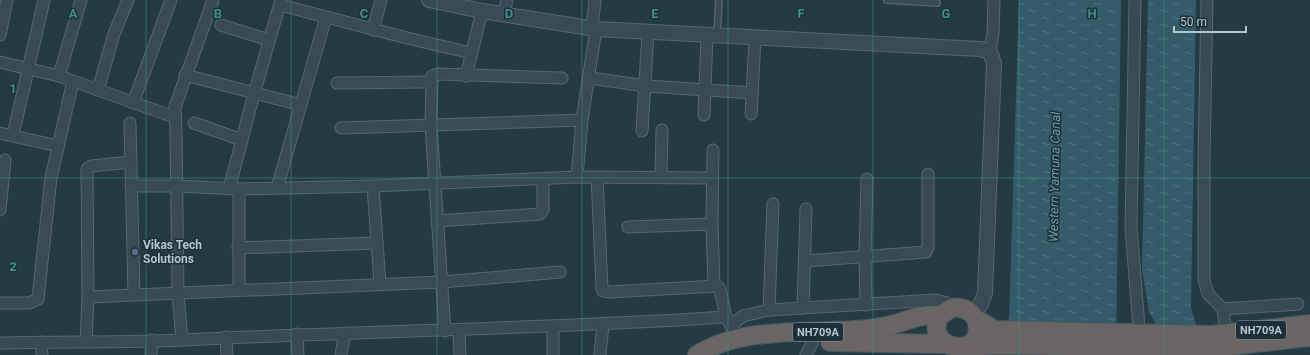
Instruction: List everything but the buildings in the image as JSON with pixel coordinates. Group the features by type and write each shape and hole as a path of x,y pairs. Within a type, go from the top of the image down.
{"highway":[{"name":"NH709A","path":"697,355 719,344 732,328 772,334 877,328 922,316 962,308 974,317 990,344"},
{"path":"945,312 937,321 936,333 953,348 976,338 978,325 974,317"},
{"name":"NH709A","path":"1218,344 1310,324"},
{"name":"NH709A","path":"720,355 753,346 809,349 869,349 953,348 990,344 1140,342 1218,344 1310,337"}],"street":[{"path":"0,35 7,0"},
{"path":"13,135 44,0"},
{"path":"59,76 81,0"},
{"path":"98,90 114,34 128,0"},
{"path":"133,103 171,0"},
{"path":"182,340 178,294 176,132 174,117 175,107 185,75 213,0"},
{"path":"373,30 381,0"},
{"path":"429,0 482,11 594,29 980,49 990,52"},
{"path":"504,14 507,0"},
{"path":"577,177 582,120 590,78 594,29 594,0"},
{"path":"974,317 981,304 984,293 994,63 990,52 993,33 994,0"},
{"path":"1135,0 1131,228 1140,342"},
{"path":"1207,0 1204,166 1204,280 1208,294 1223,309 1298,304"},
{"path":"239,290 234,189 242,140 280,3 373,30 471,53"},
{"path":"466,76 482,11"},
{"path":"277,188 326,17"},
{"path":"220,25 269,40"},
{"path":"642,131 646,86 648,32"},
{"path":"704,115 712,36"},
{"path":"751,114 754,38"},
{"path":"0,62 28,67 59,76 174,117"},
{"path":"185,75 301,105"},
{"path":"445,331 431,126 431,82 433,75 562,78"},
{"path":"590,78 646,86 752,93"},
{"path":"0,303 29,303 38,299 48,193 73,81"},
{"path":"337,83 431,82"},
{"path":"341,128 582,120"},
{"path":"130,123 134,295"},
{"path":"194,123 242,140"},
{"path":"661,177 662,130"},
{"path":"0,133 58,146"},
{"path":"713,150 712,224 714,286"},
{"path":"0,210 5,160"},
{"path":"86,341 88,297 87,169 91,166 131,162"},
{"path":"804,260 924,253 928,250 928,174"},
{"path":"131,186 176,186 234,189 373,186 577,177 712,178"},
{"path":"437,221 540,214 543,210 543,178"},
{"path":"597,178 603,291 610,292 714,286 720,290 732,328"},
{"path":"866,305 865,256 867,179"},
{"path":"373,186 380,284"},
{"path":"769,310 774,204"},
{"path":"803,308 806,209"},
{"path":"628,227 712,224"},
{"path":"238,248 376,244"},
{"path":"88,297 441,282 560,272"},
{"path":"0,343 182,340 297,334 459,331 603,325 732,328 743,316 769,310 936,300 947,303 945,312"},
{"path":"1218,344 1223,309"},
{"path":"600,355 603,325"},
{"path":"553,327 553,355"},
{"path":"459,331 460,355"},
{"path":"341,355 344,333"},
{"path":"297,334 298,355"},
{"path":"226,337 228,355"},
{"path":"151,355 152,340"},
{"path":"41,342 42,355"}],"lane":[{"path":"712,36 719,0"},
{"path":"887,0 937,3"}],"water":[{"name":"Western Yamuna Canal","path":"1019,0 1121,0 1116,355 1008,355"},
{"path":"1148,0 1196,0 1191,308 1199,334 1161,334 1149,312 1142,270"}],"place":[{"name":"Vikas Tech Solutions","path":"135,252"}]}
